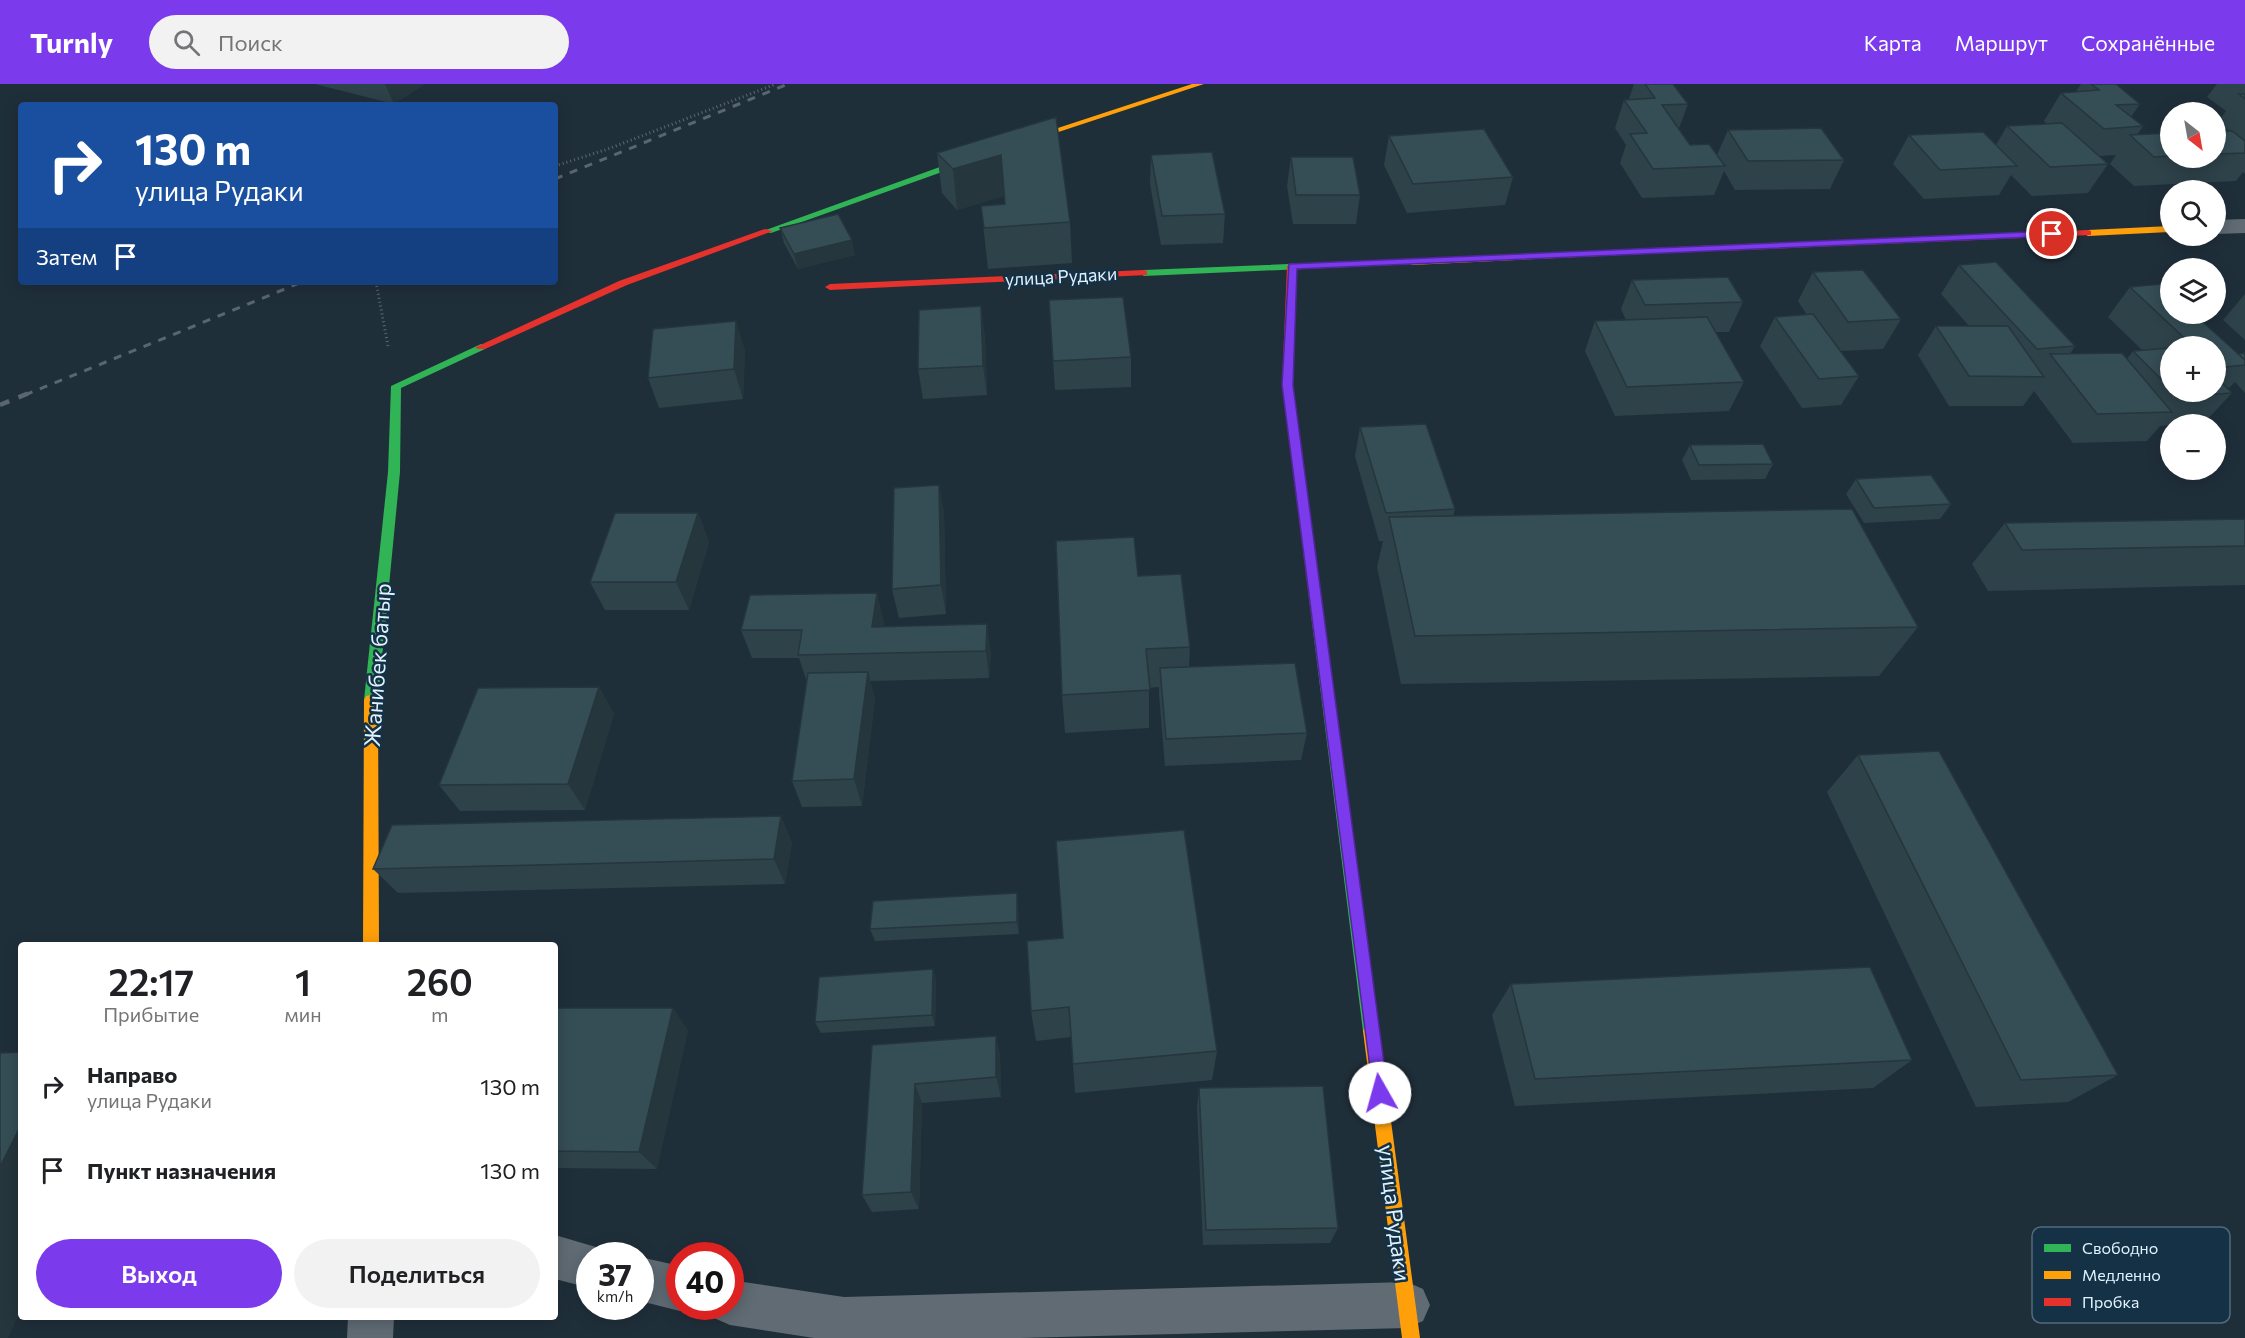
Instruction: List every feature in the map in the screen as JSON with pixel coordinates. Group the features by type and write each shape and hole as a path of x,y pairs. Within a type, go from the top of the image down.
{"street":[{"path":"396,386 623,284 1030,137 1200,84"},
{"path":"2226,227 2245,226"},
{"name":"улица Рудаки","path":"830,287 2160,229"},
{"name":"улица Рудаки","path":"1293,266 1287,385 1409,1322"},
{"name":"Жанибек батыр","path":"371,942 370,707 394,472 396,386"},
{"path":"558,1258 576,1262"},
{"path":"744,1304 844,1320 1409,1322"},
{"path":"370,1338 371,1320"}],"path":[{"path":"558,165 608,149 776,84"},
{"path":"377,285 396,386"}],"building":[{"path":"1645,84 1673,84 1688,104 1662,105 1690,145 1709,144 1725,166 1653,169 1630,134 1647,133 1624,100 1655,98"},
{"path":"2091,84 2116,84 2140,104 2116,105 2143,126 2104,129 2061,93 2099,90"},
{"path":"1056,117 1070,222 984,228 981,206 1005,204 1001,155 953,169 937,153"},
{"path":"2062,123 2108,164 2050,167 2007,126"},
{"path":"1821,128 1844,160 1748,161 1728,130"},
{"path":"1484,129 1513,177 1413,184 1389,136"},
{"path":"2226,131 2232,131 2245,141 2245,153 2226,154"},
{"path":"1983,132 2017,166 1940,170 1909,135"},
{"path":"2160,134 2160,157 2154,157 2130,135"},
{"path":"1212,152 1225,214 1162,216 1151,155"},
{"path":"1291,157 1353,157 1360,195 1296,195"},
{"path":"838,214 852,240 794,254 780,228"},
{"path":"1996,262 2075,346 2037,349 1959,265"},
{"path":"1863,270 1901,319 1848,322 1813,272"},
{"path":"1728,277 1743,302 1645,305 1632,280"},
{"path":"2160,284 2160,315 2130,287"},
{"path":"1123,297 1131,357 1053,361 1049,300"},
{"path":"981,306 983,366 918,369 919,310"},
{"path":"1813,314 1859,376 1819,379 1775,317"},
{"path":"1707,317 1744,382 1627,387 1595,321"},
{"path":"736,321 734,369 648,378 653,329"},
{"path":"2170,324 2205,324 2218,336 2182,336"},
{"path":"1936,326 2008,326 2044,377 1969,376"},
{"path":"2226,343 2245,360 2245,365 2226,367"},
{"path":"2160,349 2160,378 2133,351"},
{"path":"2122,353 2160,398 2160,402 2164,402 2172,412 2097,414 2050,354"},
{"path":"2245,353 2245,360 2238,354"},
{"path":"1426,424 1455,509 1386,513 1360,427"},
{"path":"1763,444 1773,464 1699,465 1690,445"},
{"path":"1931,475 1951,504 1874,508 1856,479"},
{"path":"939,485 941,585 892,589 894,488"},
{"path":"1852,509 1918,627 1415,636 1389,517"},
{"path":"615,513 698,513 676,582 590,582"},
{"path":"2245,519 2245,546 2022,550 2005,523"},
{"path":"1134,537 1138,576 1181,574 1190,647 1146,649 1150,690 1062,695 1056,541"},
{"path":"877,593 872,627 987,624 986,651 798,655 802,630 741,630 750,595"},
{"path":"1295,663 1307,733 1166,739 1160,668"},
{"path":"868,672 854,779 792,781 808,673"},
{"path":"599,687 568,784 439,785 478,688"},
{"path":"1939,751 2118,1075 2021,1080 1858,755"},
{"path":"781,816 774,859 373,869 392,825"},
{"path":"1184,830 1217,1051 1073,1064 1069,1007 1031,1011 1027,941 1063,938 1056,841"},
{"path":"1017,893 1017,922 870,929 873,901"},
{"path":"1870,967 1912,1060 1535,1079 1511,984"},
{"path":"933,969 932,1015 815,1022 819,977"},
{"path":"558,1008 673,1008 639,1152 558,1151"},
{"path":"996,1036 996,1077 915,1084 911,1192 862,1195 872,1045"},
{"path":"18,1052 18,1131 0,1167 0,1053"},
{"path":"1323,1086 1338,1228 1206,1230 1199,1088"}],"railway":[{"path":"558,178 788,84"},
{"path":"25,395 295,285"},
{"path":"0,405 29,393"}],"traffic: fast":[{"path":"768,231 995,150"},
{"path":"1144,273 1412,262"},
{"path":"371,700 394,472 396,386 481,347"},
{"path":"1314,590 1371,1031"}],"traffic: slow":[{"path":"995,150 1200,84"},
{"path":"2088,233 2160,229"},
{"path":"1412,262 1721,248"},
{"path":"371,700 371,942"},
{"path":"1371,1031 1411,1338"}],"traffic: jam":[{"path":"481,347 623,283 768,231"},
{"path":"1721,248 2088,233"},
{"path":"1292,266 1287,385 1314,590"},
{"path":"830,287 1144,273"}],"route":[{"path":"1380,1093 1287,385 1293,266 2052,234"}]}
